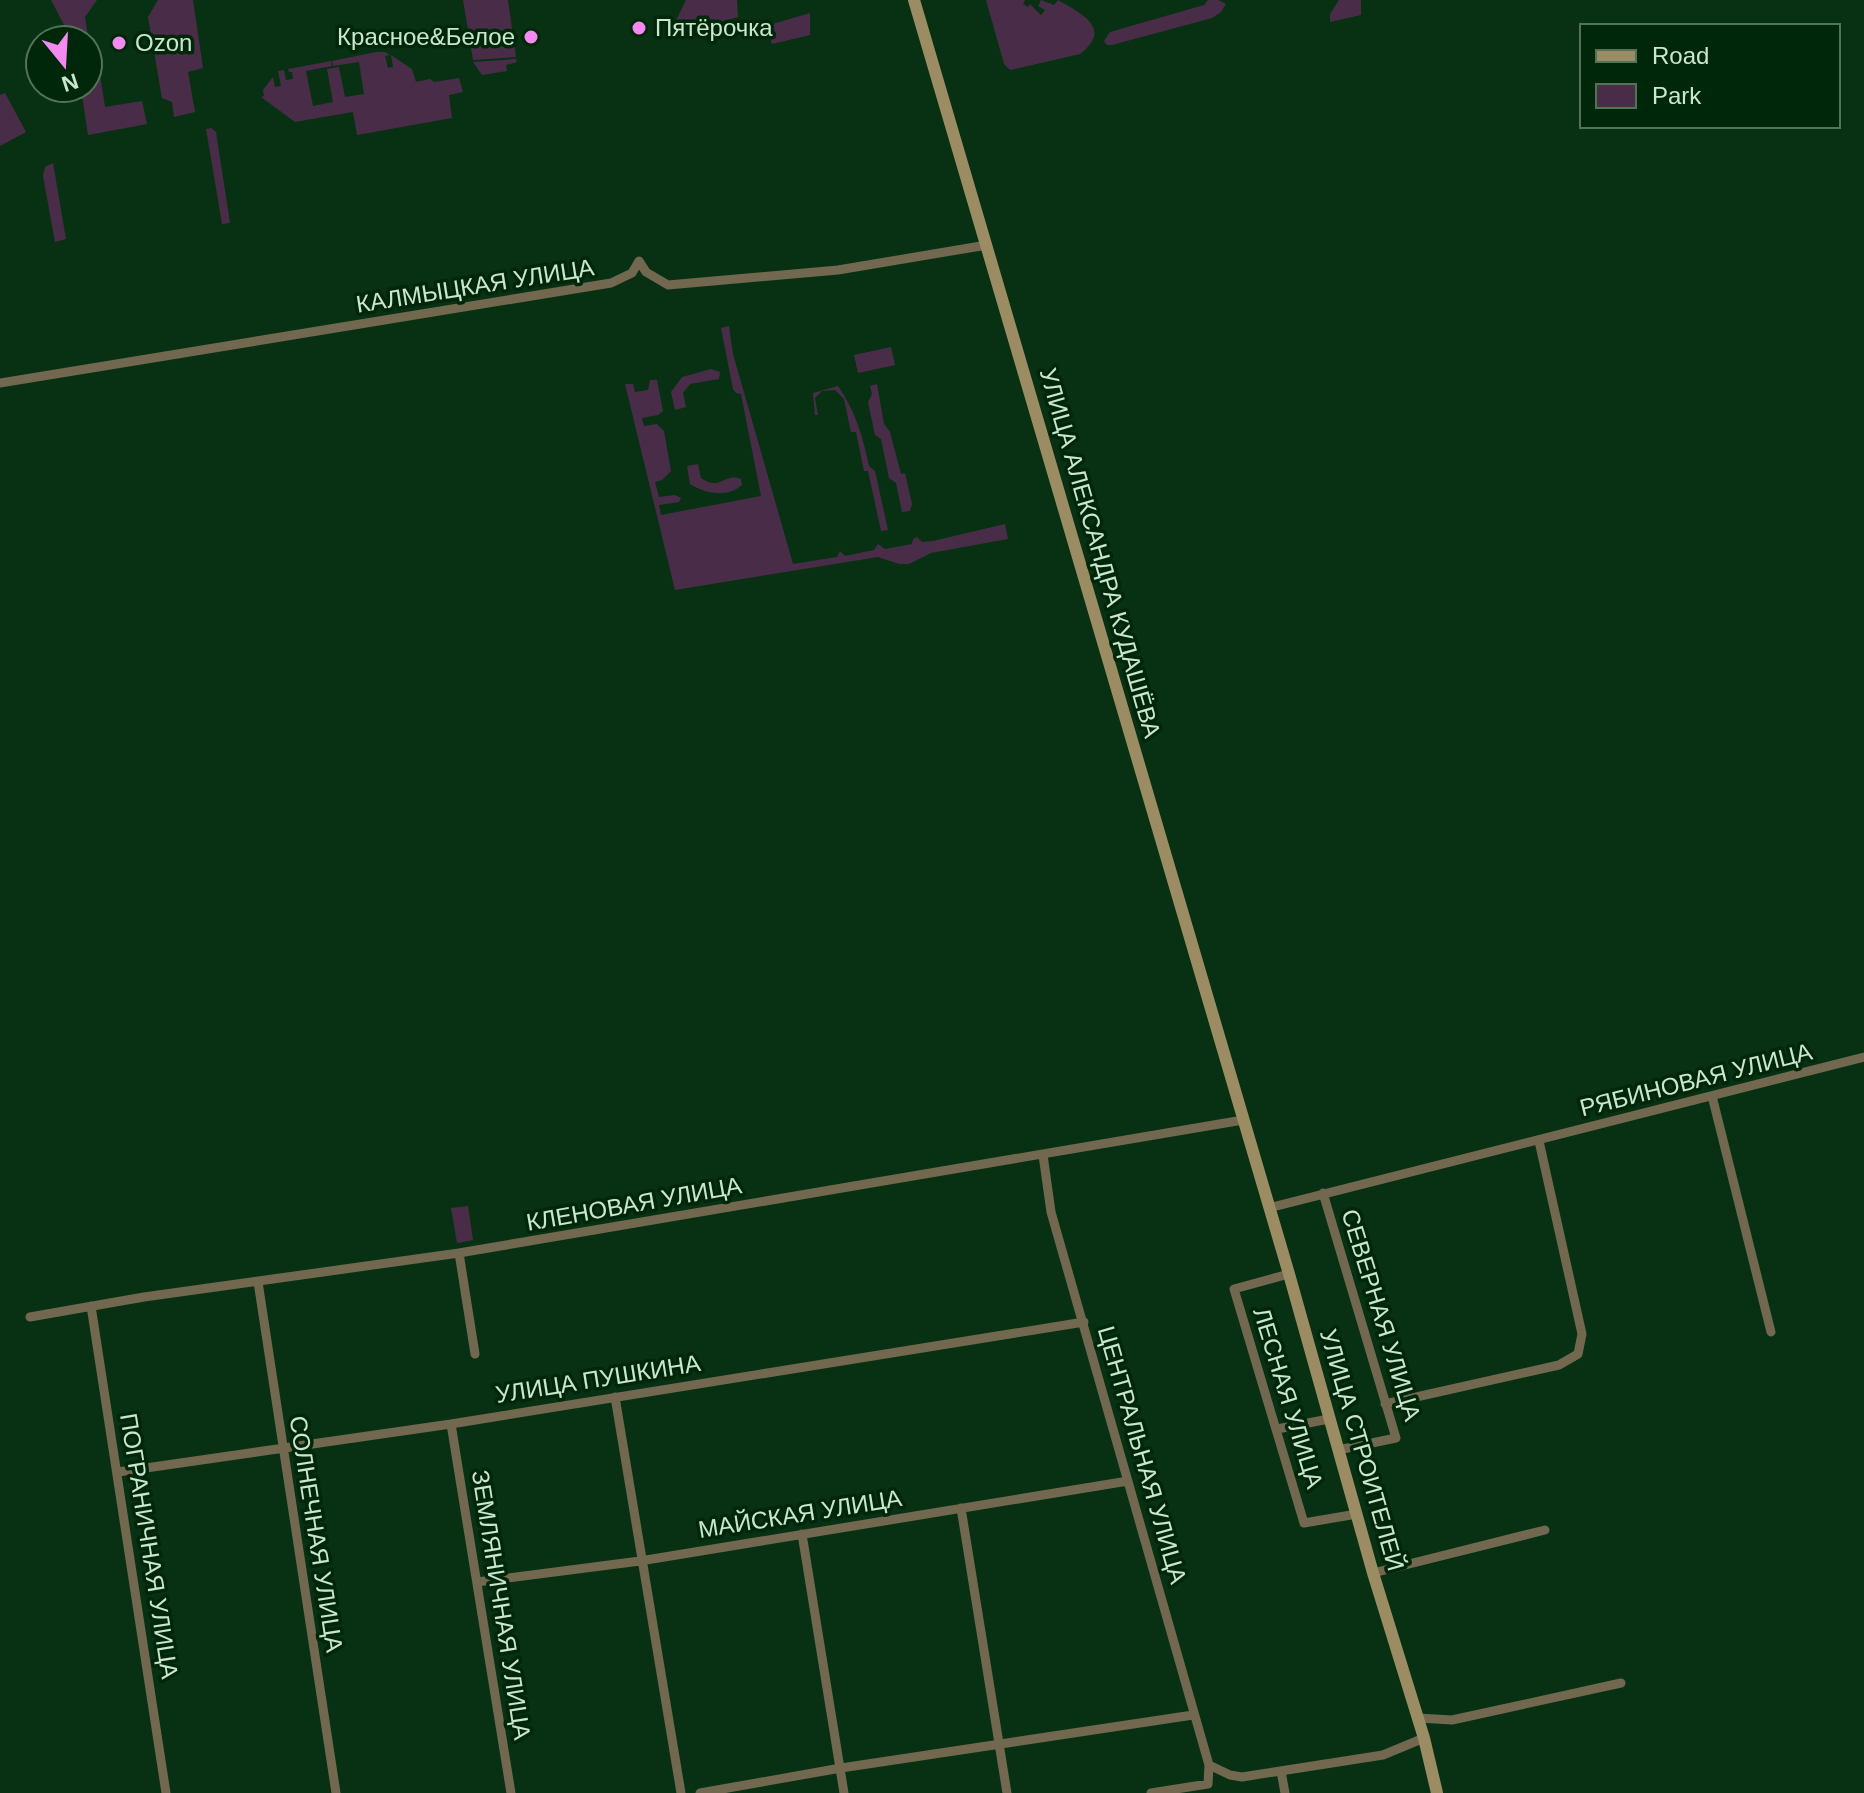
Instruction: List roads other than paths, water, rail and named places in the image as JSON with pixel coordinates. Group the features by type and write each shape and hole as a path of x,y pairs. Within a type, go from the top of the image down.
{"main road":[{"name":"УЛИЦА АЛЕКСАНДРА КУДАШЁВА","path":"914,0 1243,1120"},
{"name":"УЛИЦА СТРОИТЕЛЕЙ","path":"1243,1120 1373,1573 1424,1738 1437,1793"}],"street":[{"name":"КАЛМЫЦКАЯ УЛИЦА","path":"0,383 611,283 632,273 639,261 646,272 668,285 838,270 987,245"},
{"name":"РЯБИНОВАЯ УЛИЦА","path":"1269,1208 1864,1057"},
{"path":"1712,1096 1771,1332"},
{"name":"КЛЕНОВАЯ УЛИЦА","path":"30,1317 459,1253 1243,1120"},
{"path":"1385,1404 1559,1365 1578,1354 1582,1334 1539,1141"},
{"name":"ЦЕНТРАЛЬНАЯ УЛИЦА","path":"1043,1155 1051,1212 1209,1765"},
{"name":"СЕВЕРНАЯ УЛИЦА","path":"1323,1193 1396,1438 1338,1450"},
{"path":"459,1253 475,1354"},
{"name":"ЛЕСНАЯ УЛИЦА","path":"1289,1274 1234,1289 1304,1523 1357,1514"},
{"name":"СОЛНЕЧНАЯ УЛИЦА","path":"258,1282 336,1793"},
{"name":"ПОГРАНИЧНАЯ УЛИЦА","path":"91,1306 166,1793"},
{"name":"УЛИЦА ПУШКИНА","path":"118,1472 451,1424 1084,1322"},
{"path":"615,1397 681,1793"},
{"path":"1277,1429 1329,1419"},
{"name":"ЗЕМЛЯНИЧНАЯ УЛИЦА","path":"451,1424 511,1793"},
{"name":"МАЙСКАЯ УЛИЦА","path":"477,1582 640,1561 1128,1481"},
{"path":"961,1508 1007,1793"},
{"path":"1373,1573 1545,1530"},
{"path":"802,1534 844,1793"},
{"path":"1418,1718 1452,1720 1621,1683"},
{"path":"700,1793 841,1768 1193,1715"},
{"path":"1151,1793 1210,1788 1209,1765 1242,1777 1383,1755 1424,1738"},
{"path":"1281,1771 1285,1793"}],"place":[{"name":"Пятёрочка","path":"639,28"},
{"name":"Красное&Белое","path":"531,37"},
{"name":"Ozon","path":"119,43"}]}
